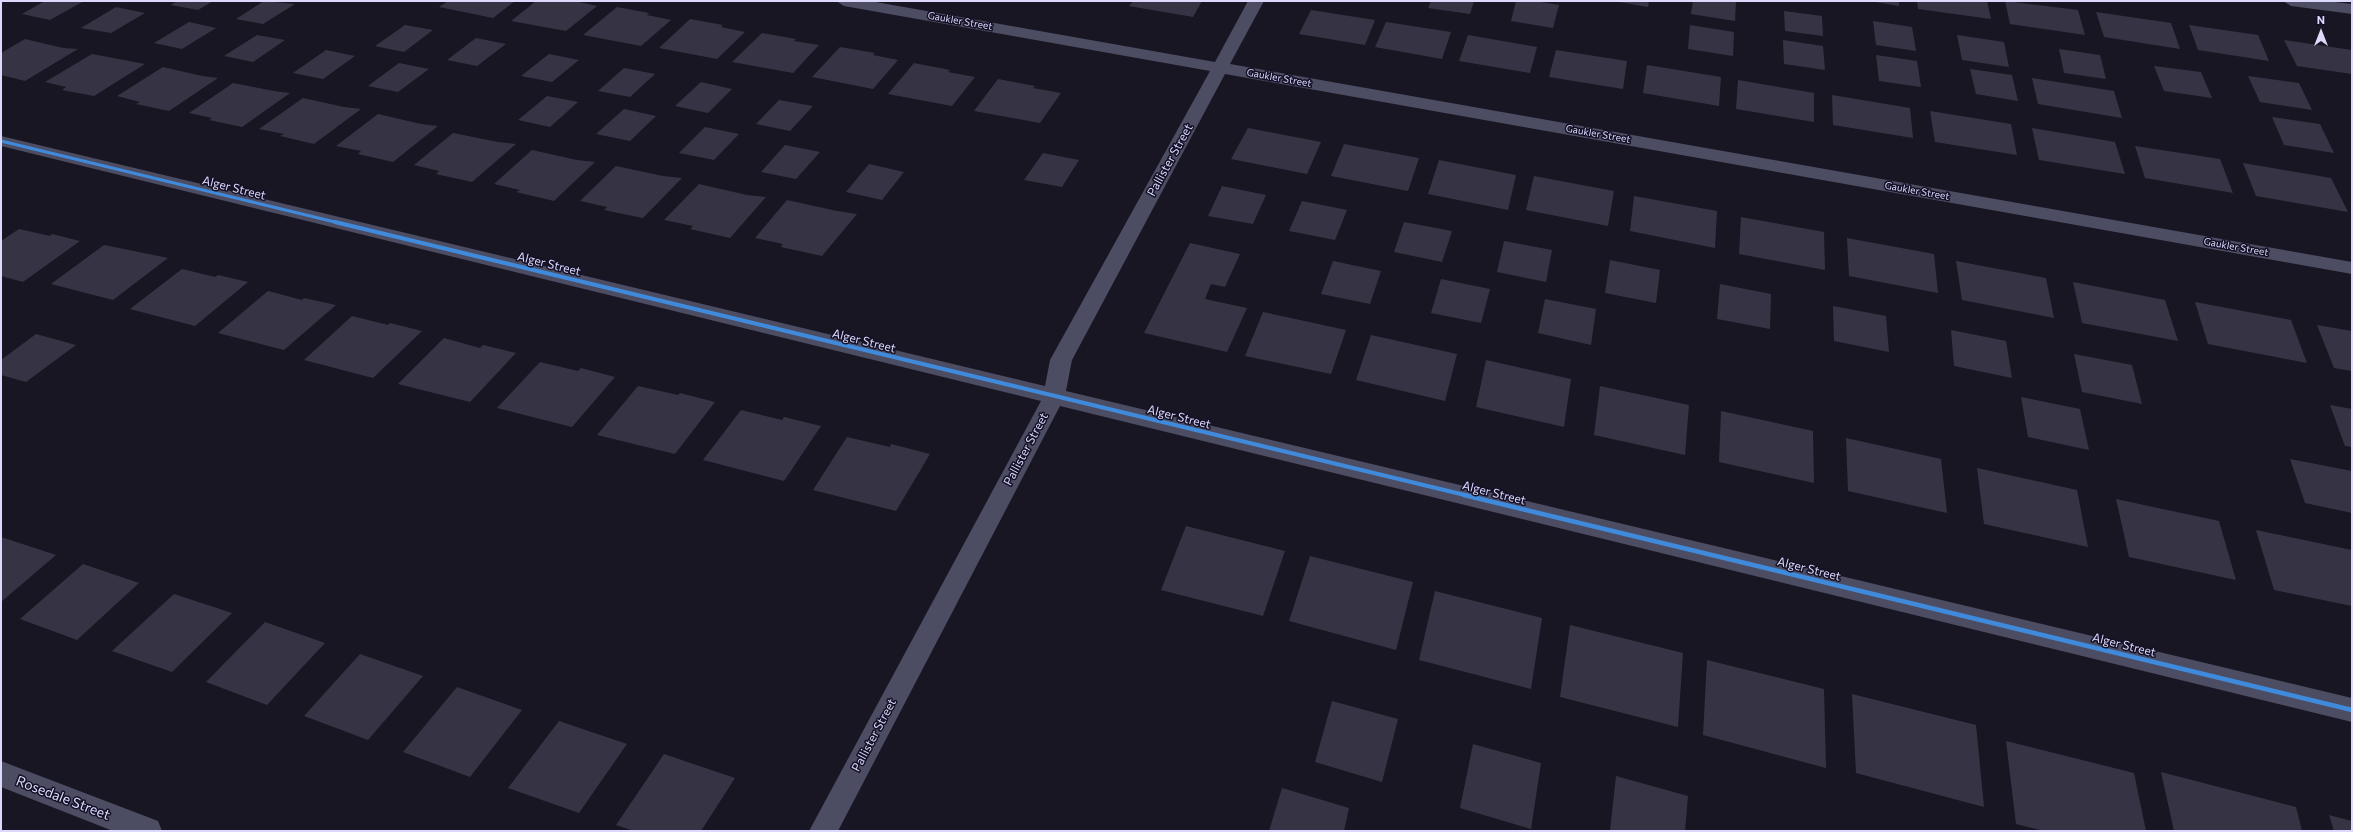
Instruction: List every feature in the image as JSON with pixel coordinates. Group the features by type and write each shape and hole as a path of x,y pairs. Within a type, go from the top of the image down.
{"street":[{"name":"Gaukler Street","path":"844,1 2352,268"},
{"name":"Pallister Street","path":"823,831 1054,397 1061,360 1256,1"},
{"path":"2291,1 2352,9"},
{"name":"Alger Street","path":"1,142 2352,710"},
{"name":"Rosedale Street","path":"1,774 148,831"}],"building":[{"path":"45,1 84,1 50,20 22,14"},
{"path":"177,1 213,1 198,10 171,5"},
{"path":"264,1 295,4 263,24 236,19"},
{"path":"448,1 515,1 493,18 439,7"},
{"path":"536,1 575,1 597,6 566,31 511,21"},
{"path":"1133,1 1202,1 1193,17 1129,6"},
{"path":"1431,1 1474,1 1470,14 1428,8"},
{"path":"1516,1 1535,1 1559,5 1553,28 1511,21"},
{"path":"1613,1 1649,1 1648,7"},
{"path":"1693,1 1736,1 1735,21 1691,14"},
{"path":"1899,1 1899,6 1875,2"},
{"path":"1917,1 1987,1 1991,19 1918,9"},
{"path":"2005,1 2078,10 2085,35 2010,24"},
{"path":"116,7 145,13 111,33 81,28"},
{"path":"617,7 649,13 647,15 671,20 641,46 583,35"},
{"path":"1311,10 1375,20 1365,45 1299,34"},
{"path":"1784,11 1822,16 1823,36 1785,31"},
{"path":"2096,12 2171,23 2180,49 2104,37"},
{"path":"690,19 723,25 721,27 745,32 717,59 659,48"},
{"path":"1873,21 1912,27 1916,51 1876,45"},
{"path":"189,22 216,28 182,49 154,43"},
{"path":"1386,22 1451,32 1442,59 1375,47"},
{"path":"405,25 433,30 404,52 375,46"},
{"path":"1690,25 1734,32 1733,56 1688,49"},
{"path":"2189,25 2258,35 2269,61 2198,50"},
{"path":"762,33 796,39 794,41 819,45 793,73 732,62"},
{"path":"257,35 285,40 253,62 224,56"},
{"path":"1468,35 1537,47 1530,73 1459,61"},
{"path":"1957,35 2004,42 2009,67 1962,60"},
{"path":"476,38 506,44 477,66 447,60"},
{"path":"25,39 63,48 78,49 25,81 1,75 1,53"},
{"path":"1783,40 1823,46 1825,70 1784,64"},
{"path":"2284,40 2352,50 2352,74 2297,66"},
{"path":"840,47 875,53 873,55 898,60 873,89 812,77"},
{"path":"2059,49 2100,55 2106,79 2064,73"},
{"path":"326,50 355,56 323,79 293,73"},
{"path":"1556,50 1627,61 1623,89 1549,77"},
{"path":"92,54 145,64 94,96 62,90 66,87 45,82"},
{"path":"549,54 579,60 552,82 521,76"},
{"path":"1876,55 1917,61 1921,87 1879,81"},
{"path":"399,63 429,69 398,92 368,86"},
{"path":"914,63 950,70 948,72 975,77 952,106 888,94"},
{"path":"1647,65 1721,77 1719,106 1643,93"},
{"path":"2154,66 2201,72 2212,98 2164,91"},
{"path":"163,67 218,78 169,111 136,104 140,102 117,96"},
{"path":"624,68 655,74 630,97 598,91"},
{"path":"1970,69 2012,75 2018,101 1976,94"},
{"path":"2248,76 2299,83 2312,110 2260,102"},
{"path":"2032,78 2114,91 2122,118 2038,104"},
{"path":"998,79 1061,93 1040,123 974,111"},
{"path":"1738,80 1814,93 1814,122 1736,109"},
{"path":"701,82 732,89 708,113 675,106"},
{"path":"233,83 290,93 242,127 209,120 212,118 189,113"},
{"path":"1832,95 1910,108 1913,138 1833,125"},
{"path":"547,96 578,102 550,127 518,120"},
{"path":"303,98 344,107 361,109 314,144 280,136 284,134 259,129"},
{"path":"779,100 813,106 790,131 756,124"},
{"path":"624,109 656,116 630,141 596,134"},
{"path":"1930,111 2011,124 2017,155 1935,142"},
{"path":"378,114 421,124 438,126 393,162 358,154 361,151 336,146"},
{"path":"2272,117 2320,124 2334,153 2284,145"},
{"path":"705,127 739,134 714,160 679,153"},
{"path":"1248,128 1321,142 1307,174 1231,159"},
{"path":"2032,128 2115,142 2125,174 2039,160"},
{"path":"453,133 516,144 472,182 436,174 439,171 414,165"},
{"path":"1344,144 1419,158 1408,191 1331,176"},
{"path":"785,145 820,152 796,179 761,172"},
{"path":"2135,146 2220,159 2233,193 2145,178"},
{"path":"532,150 577,160 595,162 554,201 516,192 520,190 494,184"},
{"path":"1043,153 1079,160 1062,187 1024,180"},
{"path":"1439,160 1516,175 1508,210 1428,194"},
{"path":"2243,163 2331,178 2348,212 2256,196"},
{"path":"869,164 904,172 882,200 846,192"},
{"path":"616,166 663,176 682,178 643,218 604,210 607,207 580,201"},
{"path":"1534,176 1614,191 1608,226 1526,210"},
{"path":"699,184 747,195 766,197 730,238 690,229 693,226 664,220"},
{"path":"1222,186 1266,195 1253,224 1208,216"},
{"path":"1634,196 1717,211 1715,248 1630,231"},
{"path":"787,200 857,214 822,256 781,247 783,244 755,238"},
{"path":"1302,201 1347,210 1335,240 1289,231"},
{"path":"1741,217 1824,232 1825,270 1739,254"},
{"path":"1404,222 1452,231 1442,262 1394,252"},
{"path":"19,229 50,236 52,234 80,241 23,282 1,276 1,241"},
{"path":"1847,238 1934,254 1938,293 1849,276"},
{"path":"1504,241 1552,250 1546,282 1497,272"},
{"path":"1190,243 1240,254 1225,287 1211,284 1205,299 1247,308 1227,352 1144,333"},
{"path":"104,245 168,258 113,300 51,284"},
{"path":"1610,260 1660,270 1656,303 1605,293"},
{"path":"1333,261 1381,271 1370,304 1321,294"},
{"path":"1956,261 2046,278 2054,318 1962,300"},
{"path":"182,269 215,277 218,275 248,282 195,326 130,309"},
{"path":"1441,279 1490,289 1481,323 1431,313"},
{"path":"2073,282 2165,300 2178,341 2082,323"},
{"path":"1720,284 1771,294 1770,329 1717,319"},
{"path":"268,291 302,300 304,298 336,305 284,350 218,333"},
{"path":"1545,299 1596,309 1591,345 1538,333"},
{"path":"2195,302 2291,320 2307,363 2208,344"},
{"path":"1833,306 1886,316 1889,352 1834,341"},
{"path":"1263,312 1346,330 1331,374 1245,356"},
{"path":"352,316 388,325 390,323 422,331 373,378 304,360"},
{"path":"2317,325 2352,331 2352,371 2334,368"},
{"path":"1951,330 2006,341 2012,378 1954,366"},
{"path":"36,334 76,345 26,382 1,375 1,360"},
{"path":"1371,335 1457,354 1445,401 1356,380"},
{"path":"444,338 480,348 483,345 516,353 470,402 398,384"},
{"path":"2074,354 2132,365 2142,404 2082,392"},
{"path":"1486,360 1571,379 1564,427 1476,407"},
{"path":"540,362 578,371 581,368 615,377 572,427 497,408"},
{"path":"638,386 678,395 680,393 715,402 675,454 597,435"},
{"path":"1600,386 1689,405 1685,455 1594,435"},
{"path":"2021,397 2080,409 2089,450 2028,437"},
{"path":"2330,405 2352,409 2352,447 2345,446"},
{"path":"741,410 782,420 784,417 821,426 784,481 703,460"},
{"path":"1721,411 1813,431 1814,483 1719,462"},
{"path":"847,437 890,447 891,444 930,454 896,511 813,490"},
{"path":"1846,438 1941,459 1947,513 1848,491"},
{"path":"2290,459 2352,471 2352,513 2305,503"},
{"path":"1977,468 2077,490 2088,547 1984,524"},
{"path":"2116,499 2219,521 2236,580 2129,557"},
{"path":"1186,526 1285,551 1263,616 1161,590"},
{"path":"2256,530 2352,550 2352,606 2274,590"},
{"path":"1,537 56,555 1,602"},
{"path":"1310,556 1413,582 1396,650 1289,621"},
{"path":"83,564 139,583 77,640 20,619"},
{"path":"1435,591 1542,618 1531,689 1419,660"},
{"path":"174,594 232,613 172,672 112,651"},
{"path":"265,622 325,643 267,705 206,682"},
{"path":"1570,625 1683,653 1678,727 1560,697"},
{"path":"360,654 423,676 368,740 304,716"},
{"path":"1707,660 1824,689 1826,768 1703,735"},
{"path":"457,687 522,710 470,777 403,752"},
{"path":"1852,694 1976,725 1984,807 1856,773"},
{"path":"1332,701 1398,719 1382,782 1315,762"},
{"path":"559,721 627,744 579,813 508,788"},
{"path":"2006,741 2134,773 2146,831 2044,831 2016,824"},
{"path":"1473,744 1541,763 1531,829 1460,808"},
{"path":"664,754 735,778 701,831 634,831 616,825"},
{"path":"2161,772 2296,807 2302,831 2174,831"},
{"path":"1616,776 1688,796 1685,831 1610,831"},
{"path":"1282,788 1349,808 1344,831 1269,831"},
{"path":"2329,815 2352,821 2352,831 2334,831"}],"cycle path":[{"path":"1,141 2352,710"}]}
